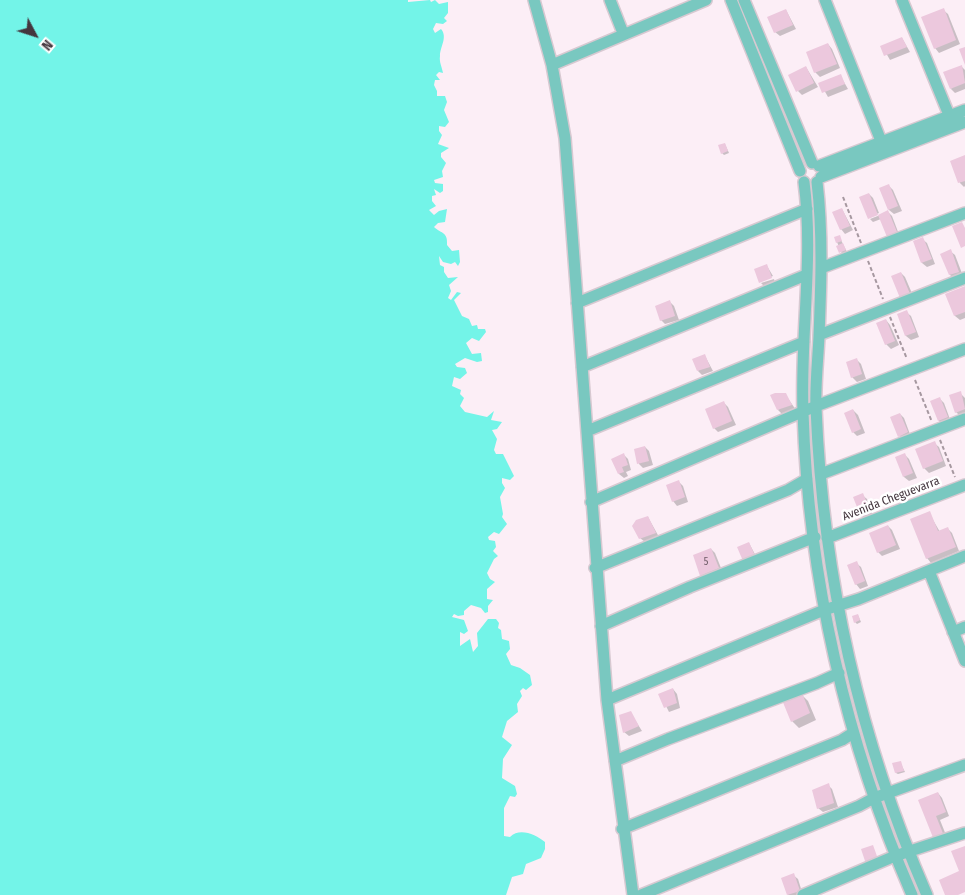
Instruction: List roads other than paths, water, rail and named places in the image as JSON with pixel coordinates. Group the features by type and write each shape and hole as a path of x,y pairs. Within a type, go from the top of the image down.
{"street":[{"path":"534,0 552,64 565,138 600,626 622,829 633,895"},
{"path":"610,0 623,33"},
{"path":"552,64 706,0"},
{"path":"731,0 802,176 807,209 803,412 808,479 824,610 853,733 895,856 912,895"},
{"path":"744,0 817,172 820,206 820,268 816,406 827,538 837,605 865,726 891,810 927,895"},
{"path":"825,0 881,141"},
{"path":"902,0 949,115"},
{"path":"802,176 810,185 817,172 881,141 965,110"},
{"path":"802,176 804,165 817,172 965,122"},
{"path":"577,303 807,209"},
{"path":"820,268 865,253 965,213"},
{"path":"582,367 806,275"},
{"path":"819,335 965,278"},
{"path":"587,431 804,342"},
{"path":"591,502 816,406 965,349"},
{"path":"821,474 965,419"},
{"path":"595,568 788,490 808,479"},
{"name":"Avenida Cheguevarra","path":"827,538 962,486"},
{"path":"600,626 690,587 815,537"},
{"path":"607,700 824,610 859,599 965,556"},
{"path":"929,571 965,661"},
{"path":"953,632 965,627"},
{"path":"615,762 668,739 818,683 839,673"},
{"path":"622,829 842,740 853,733"},
{"path":"641,895 859,806 874,798 965,764"},
{"path":"802,895 895,856 965,833"}]}
